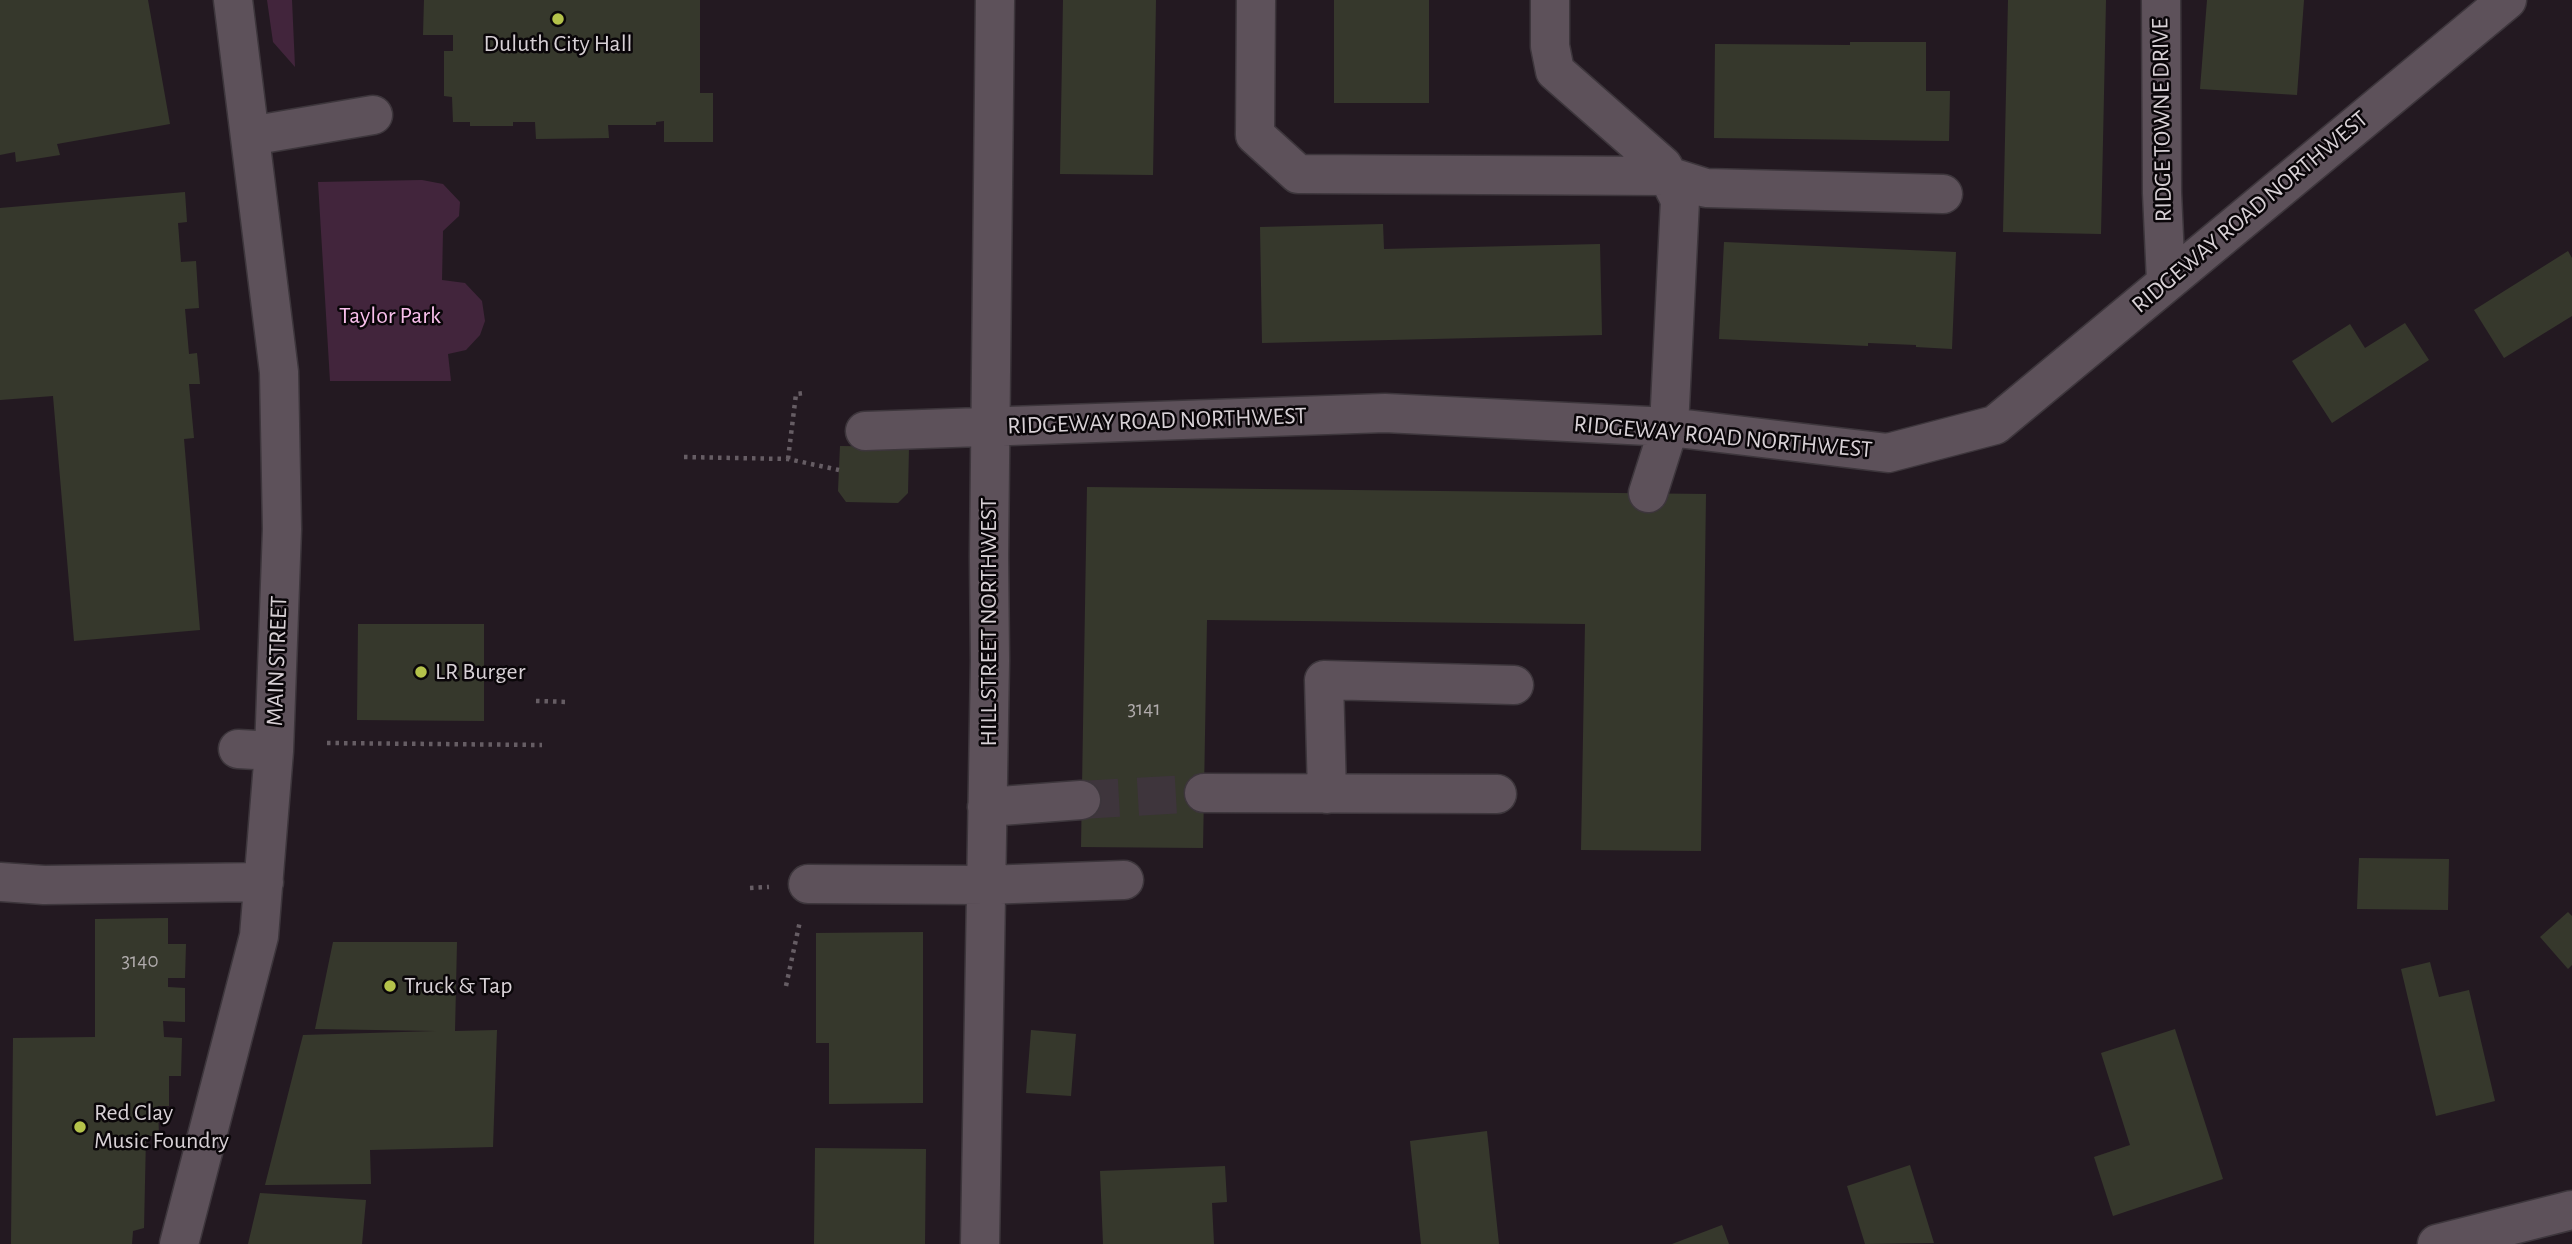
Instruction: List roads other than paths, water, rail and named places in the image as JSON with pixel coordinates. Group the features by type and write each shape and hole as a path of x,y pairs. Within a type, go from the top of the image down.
{"street":[{"name":"MAIN STREET","path":"179,1244 259,936 264,882 256,750 282,528 279,372 233,0"},
{"name":"HILL STREET NORTHWEST","path":"980,1244 988,807 995,0"},
{"path":"1256,0 1255,135 1298,174 1668,176 1706,188 1943,194"},
{"path":"1550,0 1549,46 1555,71 1663,166 1680,200 1669,427 1648,493"},
{"name":"RIDGE TOWNE DRIVE","path":"2161,0 2162,193 2166,281"},
{"name":"RIDGEWAY ROAD NORTHWEST","path":"865,431 1385,413 1669,427 1888,453 1995,425 2507,0"},
{"path":"250,136 373,115"},
{"path":"1327,794 1325,680 1514,685"},
{"path":"1204,793 1497,794"},
{"path":"988,807 1081,800"},
{"path":"808,884 986,886 1124,880"},
{"path":"0,882 44,885 264,882"},
{"path":"2437,1244 2572,1210"}],"tunnel":[{"path":"1081,800 1204,793"}],"place":[{"name":"Duluth City Hall","path":"558,19"},
{"name":"LR Burger","path":"421,672"},
{"name":"Truck & Tap","path":"390,986"},
{"name":"Red Clay Music Foundry","path":"80,1127"}],"park label":[{"name":"Taylor Park","path":"390,316"}]}
